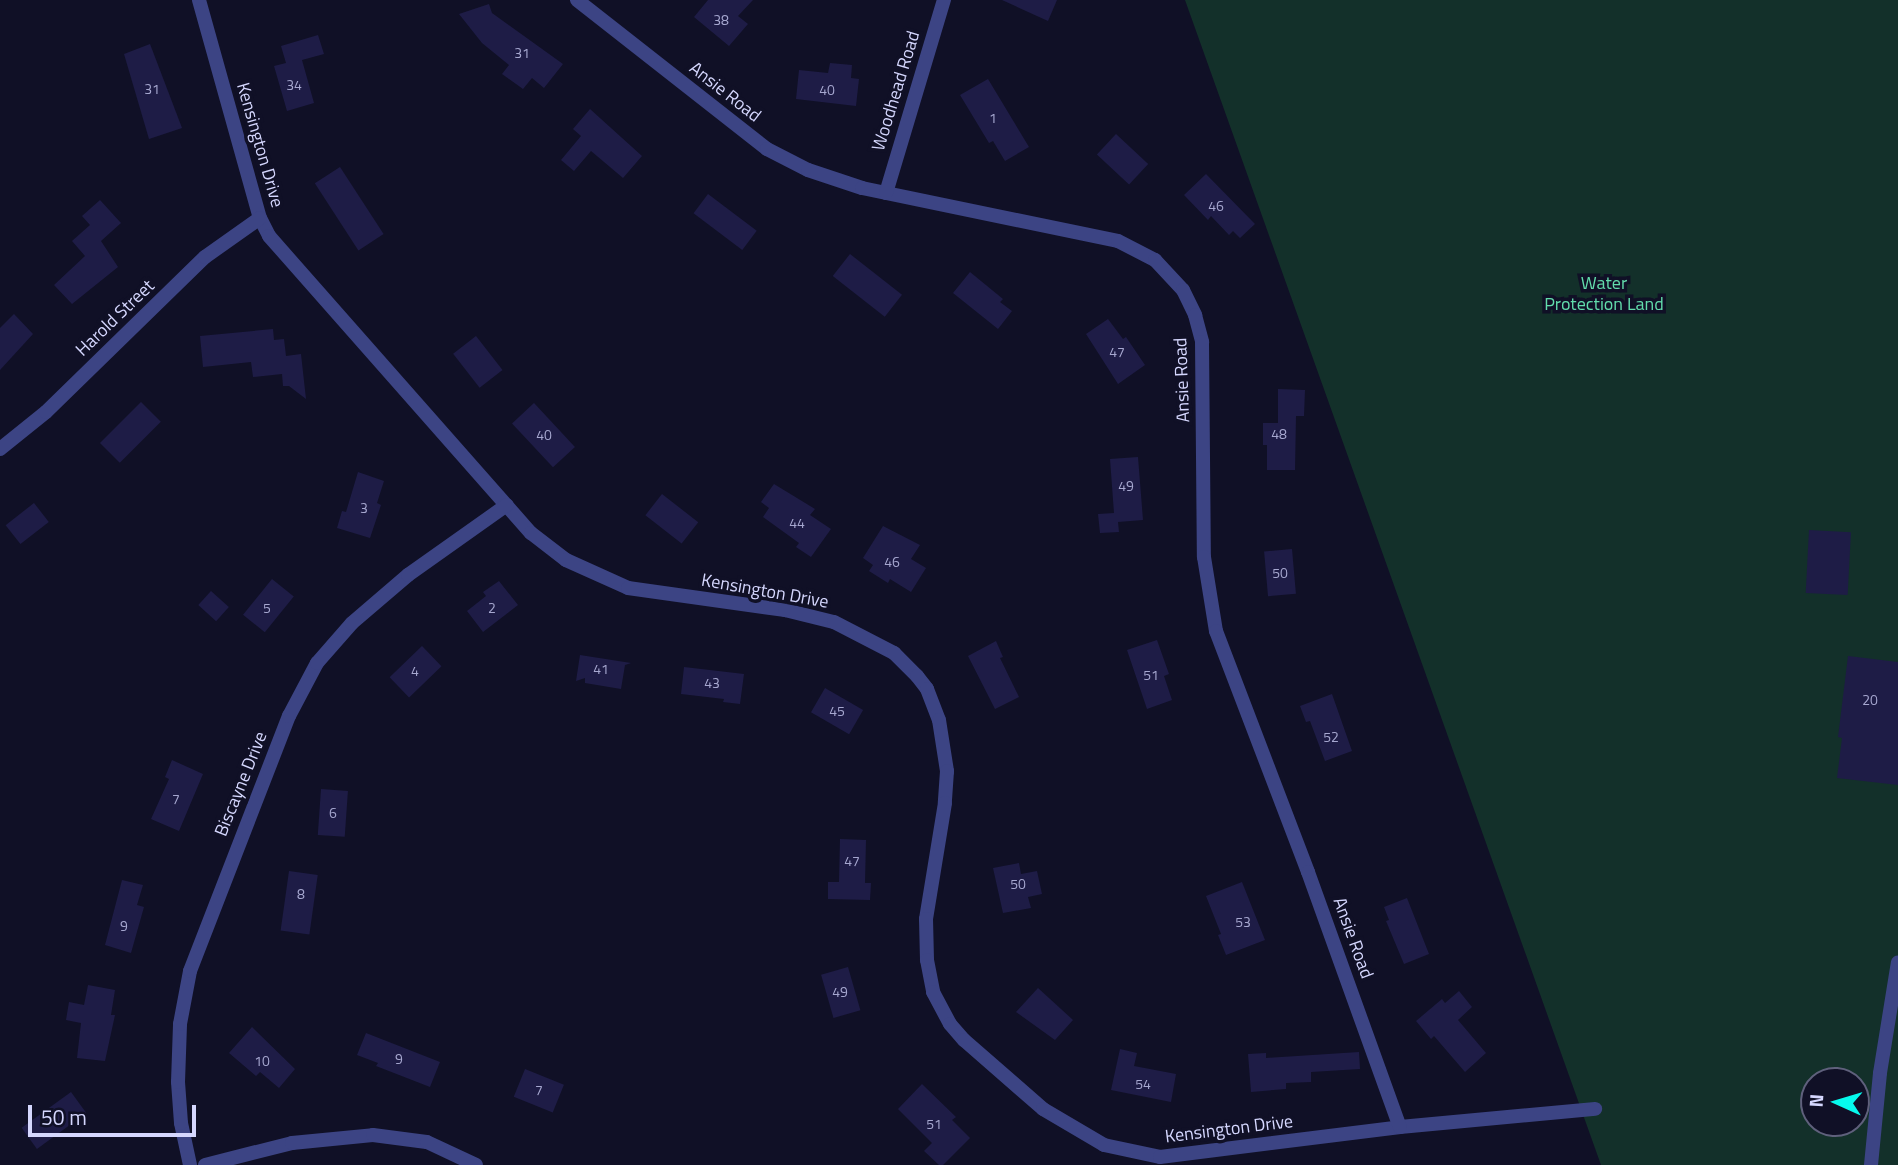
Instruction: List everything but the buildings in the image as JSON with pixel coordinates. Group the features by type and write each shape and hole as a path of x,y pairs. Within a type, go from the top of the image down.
{"street":[{"name":"Kensington Drive","path":"200,0 260,218 275,245 547,547 610,582 648,592 763,606 818,617 849,628 906,663 927,690 939,720 945,754 945,803 926,919 927,960 933,992 950,1024 964,1040 1043,1109 1104,1145 1147,1157 1173,1157 1400,1127 1595,1110"},
{"name":"Ansie Road","path":"577,0 767,149 824,177 886,193 1118,241 1155,260 1183,290 1195,315 1202,342 1204,557 1216,631 1308,872 1400,1127"},
{"name":"Woodhead Road","path":"886,193 944,0"},
{"name":"Harold Street","path":"0,449 46,412 205,257 260,218"},
{"name":"Biscayne Drive","path":"190,1165 181,1123 178,1082 179,1032 190,971 289,716 317,663 352,623 408,575 507,505"},
{"path":"1871,1165 1880,1073 1898,962"},
{"path":"205,1165 292,1143 373,1135 427,1142 476,1165"}],"green space":[{"name":"Water Protection Land","path":"1185,0 1898,0 1898,1165 1601,1165"}]}
